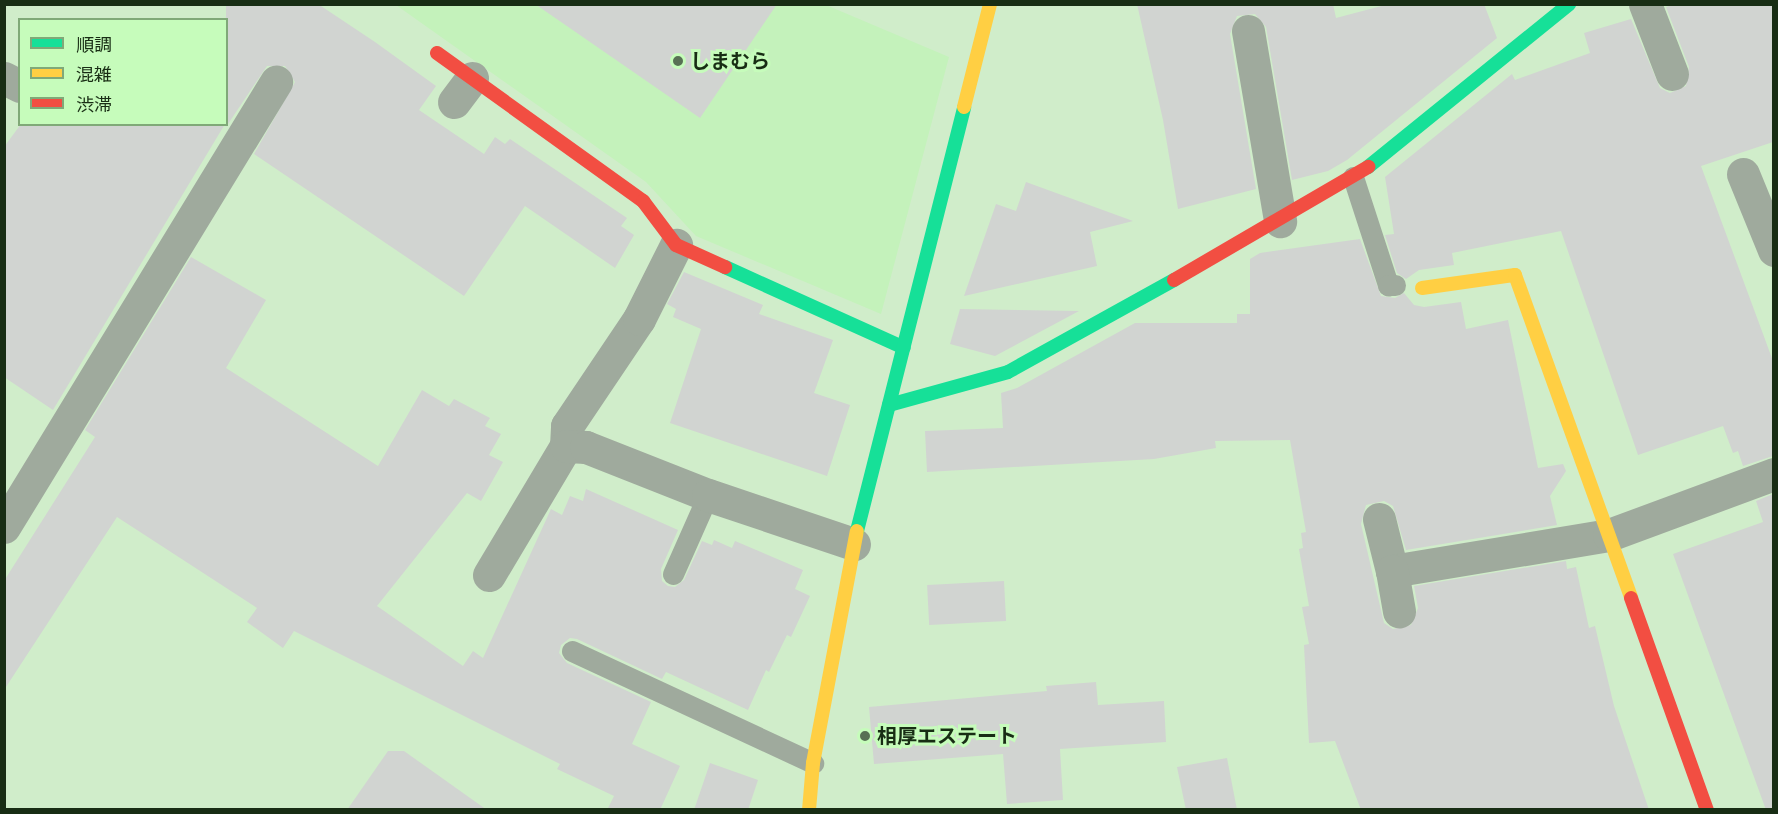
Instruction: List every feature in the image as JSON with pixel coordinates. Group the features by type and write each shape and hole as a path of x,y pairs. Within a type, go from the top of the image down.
{"street":[{"path":"809,810 813,763 854,544 990,4"},
{"path":"889,405 1008,372 1280,221 1353,177 1569,4"},
{"path":"1645,4 1672,74"},
{"path":"1248,31 1280,221"},
{"path":"437,53 463,90 643,201 676,245 904,348"},
{"path":"4,78 18,85"},
{"path":"4,526 276,82"},
{"path":"1743,174 1773,250"},
{"path":"489,575 566,446 567,426 639,319 676,245"},
{"path":"1422,288 1515,275 1707,810"},
{"path":"566,446 586,447 708,495 854,544"},
{"path":"1392,571 1609,535 1773,474"},
{"path":"1379,519 1399,611"}],"lane":[{"path":"1353,177 1388,285 1395,285"},
{"path":"673,574 708,495"},
{"path":"572,651 813,763"}],"shaded area":[{"path":"396,5 826,5 949,57 881,314 696,236 646,182"}],"building":[{"path":"226,4 318,4 436,86 419,110 484,154 495,137 505,144 510,139 627,218 621,226 634,235 615,268 525,206 464,296 254,154 295,82 285,66 267,66 228,124 228,18 226,18"},
{"name":"しまむら","path":"535,4 777,4 700,118"},
{"path":"1137,4 1333,4 1336,18 1389,4 1484,4 1497,38 1347,160 1328,171 1292,180 1266,27 1255,14 1237,16 1230,34 1256,189 1178,209 1163,120"},
{"path":"1675,4 1773,4 1773,142 1701,166 1773,361 1773,456 1743,466 1738,451 1733,453 1723,426 1638,455 1561,231 1452,253 1454,265 1419,270 1406,279 1397,273 1385,235 1394,234 1385,177 1512,74 1515,80 1590,53 1584,33 1631,19 1660,88 1670,93 1686,86 1689,67 1666,7"},
{"path":"20,126 224,126 53,410 4,377 4,147"},
{"path":"1026,182 1133,221 1090,232 1097,266 964,296 996,204 1016,211"},
{"path":"1360,239 1381,296 1395,298 1404,293 1414,305 1424,307 1461,302 1466,329 1508,320 1538,468 1563,464 1566,471 1550,496 1557,525 1406,550 1393,506 1384,501 1366,505 1361,524 1384,623 1393,629 1411,625 1418,608 1414,586 1566,561 1567,569 1576,567 1589,628 1595,626 1614,706 1649,810 1361,810 1335,741 1309,743 1304,645 1309,644 1302,607 1309,606 1299,549 1303,548 1301,533 1306,532 1290,440 1215,441 1216,448 1154,459 927,472 925,431 1003,428 1001,393 1017,388 1135,323 1237,323 1237,314 1250,314 1250,259 1260,253"},
{"path":"191,257 266,300 226,368 378,466 422,390 449,406 454,399 490,418 485,426 501,434 489,455 503,462 481,501 467,493 377,606 463,666 473,651 483,658 551,509 562,515 570,496 583,501 586,489 678,530 661,569 662,581 668,586 675,587 684,580 702,541 712,545 714,540 732,548 735,541 803,570 795,589 810,596 791,637 787,635 769,672 766,670 748,710 666,672 662,679 577,639 570,638 561,645 559,653 567,663 651,702 632,744 680,766 660,810 607,810 614,796 557,769 560,764 294,631 283,648 247,622 257,608 117,517 4,690 4,581 95,437 85,430"},
{"path":"684,272 763,305 759,314 833,340 814,393 850,405 827,476 670,423 701,329 673,317 676,309 667,304"},
{"path":"960,309 1079,311 995,356 950,344"},
{"path":"1773,494 1773,810 1766,810 1673,554 1763,522 1756,501"},
{"path":"1004,581 1006,621 929,625 927,585"},
{"path":"1096,682 1098,705 1164,701 1166,742 1060,749 1063,800 1007,804 1003,754 874,764 869,707 1047,691 1046,686"},
{"path":"388,751 404,751 487,810 347,810"},
{"path":"1227,758 1237,810 1186,810 1177,767"},
{"path":"710,763 758,780 748,810 694,810"}],"traffic: fast":[{"path":"1368,167 1569,4"},
{"path":"857,531 964,107"},
{"path":"725,267 904,348"},
{"path":"889,405 1008,372 1174,280"}],"traffic: slow":[{"path":"964,107 990,4"},
{"path":"1422,288 1515,275 1631,598"},
{"path":"809,810 813,763 857,531"}],"traffic: jam":[{"path":"437,53 643,201 676,245 725,267"},
{"path":"1174,280 1368,167"},
{"path":"1631,598 1707,810"}],"place":[{"name":"しまむら","path":"678,61"},
{"name":"相厚エステート","path":"865,736"}]}
